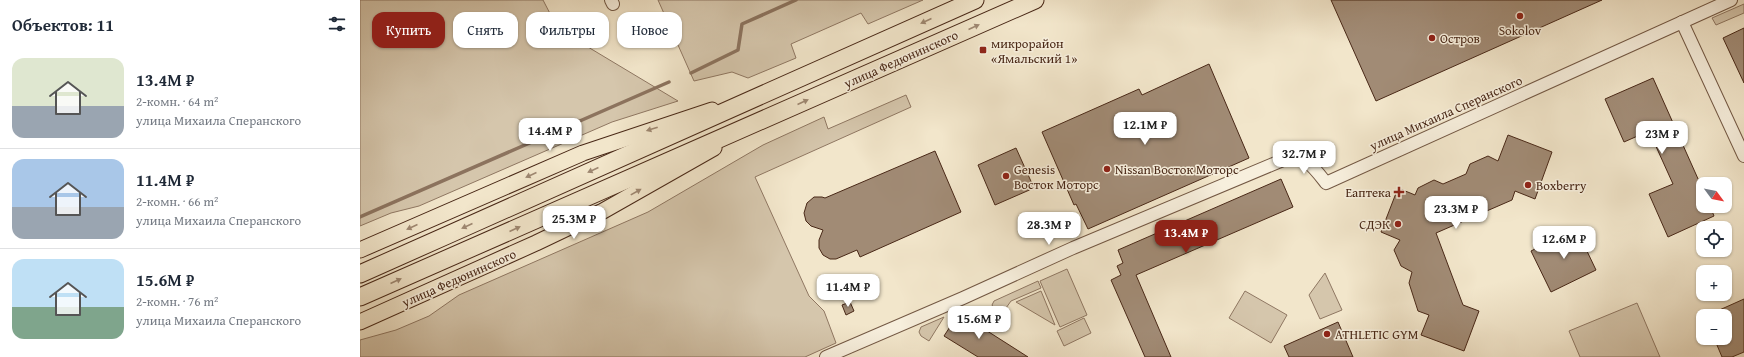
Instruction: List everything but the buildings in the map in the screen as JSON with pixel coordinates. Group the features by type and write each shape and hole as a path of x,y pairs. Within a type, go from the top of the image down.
{"highway":[{"name":"улица Федюнинского","path":"360,274 756,96 975,0"},
{"name":"улица Федюнинского","path":"360,297 1035,0"}],"main road":[{"name":"улица Федюнинского","path":"360,250 583,153 618,140 756,96"},
{"name":"улица Федюнинского","path":"360,322 536,243 603,211 768,118"}],"street":[{"name":"улица Михаила Сперанского","path":"826,357 963,298 1073,248 1283,160 1294,157 1306,161 1316,169 1326,183 1730,0"},
{"path":"1682,22 1744,156"}],"shaded area":[{"path":"360,0 543,0 549,12 526,12 526,48 590,48 678,101 612,122 419,206 391,213 360,226"},
{"path":"658,0 923,0 868,24 861,13 791,44 796,58 748,78 732,72 694,81 679,48 682,48 682,12 663,12"},
{"path":"1744,4 1744,13 1716,25 1712,18"},
{"path":"906,95 911,107 755,177 809,296 824,311 836,343 805,357 360,357 360,340 396,330 429,316 459,295 648,212 763,145 824,117 828,129"},
{"path":"1067,269 1087,315 1060,327 1040,281"},
{"path":"1325,273 1342,310 1320,319 1309,295"},
{"path":"1038,281 1041,288 1011,301 1001,315 996,312 992,305 994,301"},
{"path":"1041,291 1055,325 1016,302"},
{"path":"1245,291 1287,315 1271,343 1229,318"},
{"path":"1637,303 1660,357 1580,357 1569,331"},
{"path":"944,317 929,341 921,336 919,332 921,327"},
{"path":"1084,318 1091,333 1064,346 1057,331"}],"waterway":[{"path":"691,73 738,50 742,24 796,0"},
{"path":"360,217 669,82"}],"place":[{"name":"Sokolov","path":"1520,16"},
{"name":"Остров","path":"1432,38"},
{"name":"микрорайон «Ямальский 1»","path":"983,50"},
{"name":"Nissan Восток Моторс","path":"1107,169"},
{"name":"Genesis Восток Моторс","path":"1006,176"},
{"name":"Boxberry","path":"1528,185"},
{"name":"Еаптека","path":"1399,192"},
{"name":"СДЭК","path":"1398,224"},
{"name":"ATHLETIC GYM","path":"1327,334"}]}
